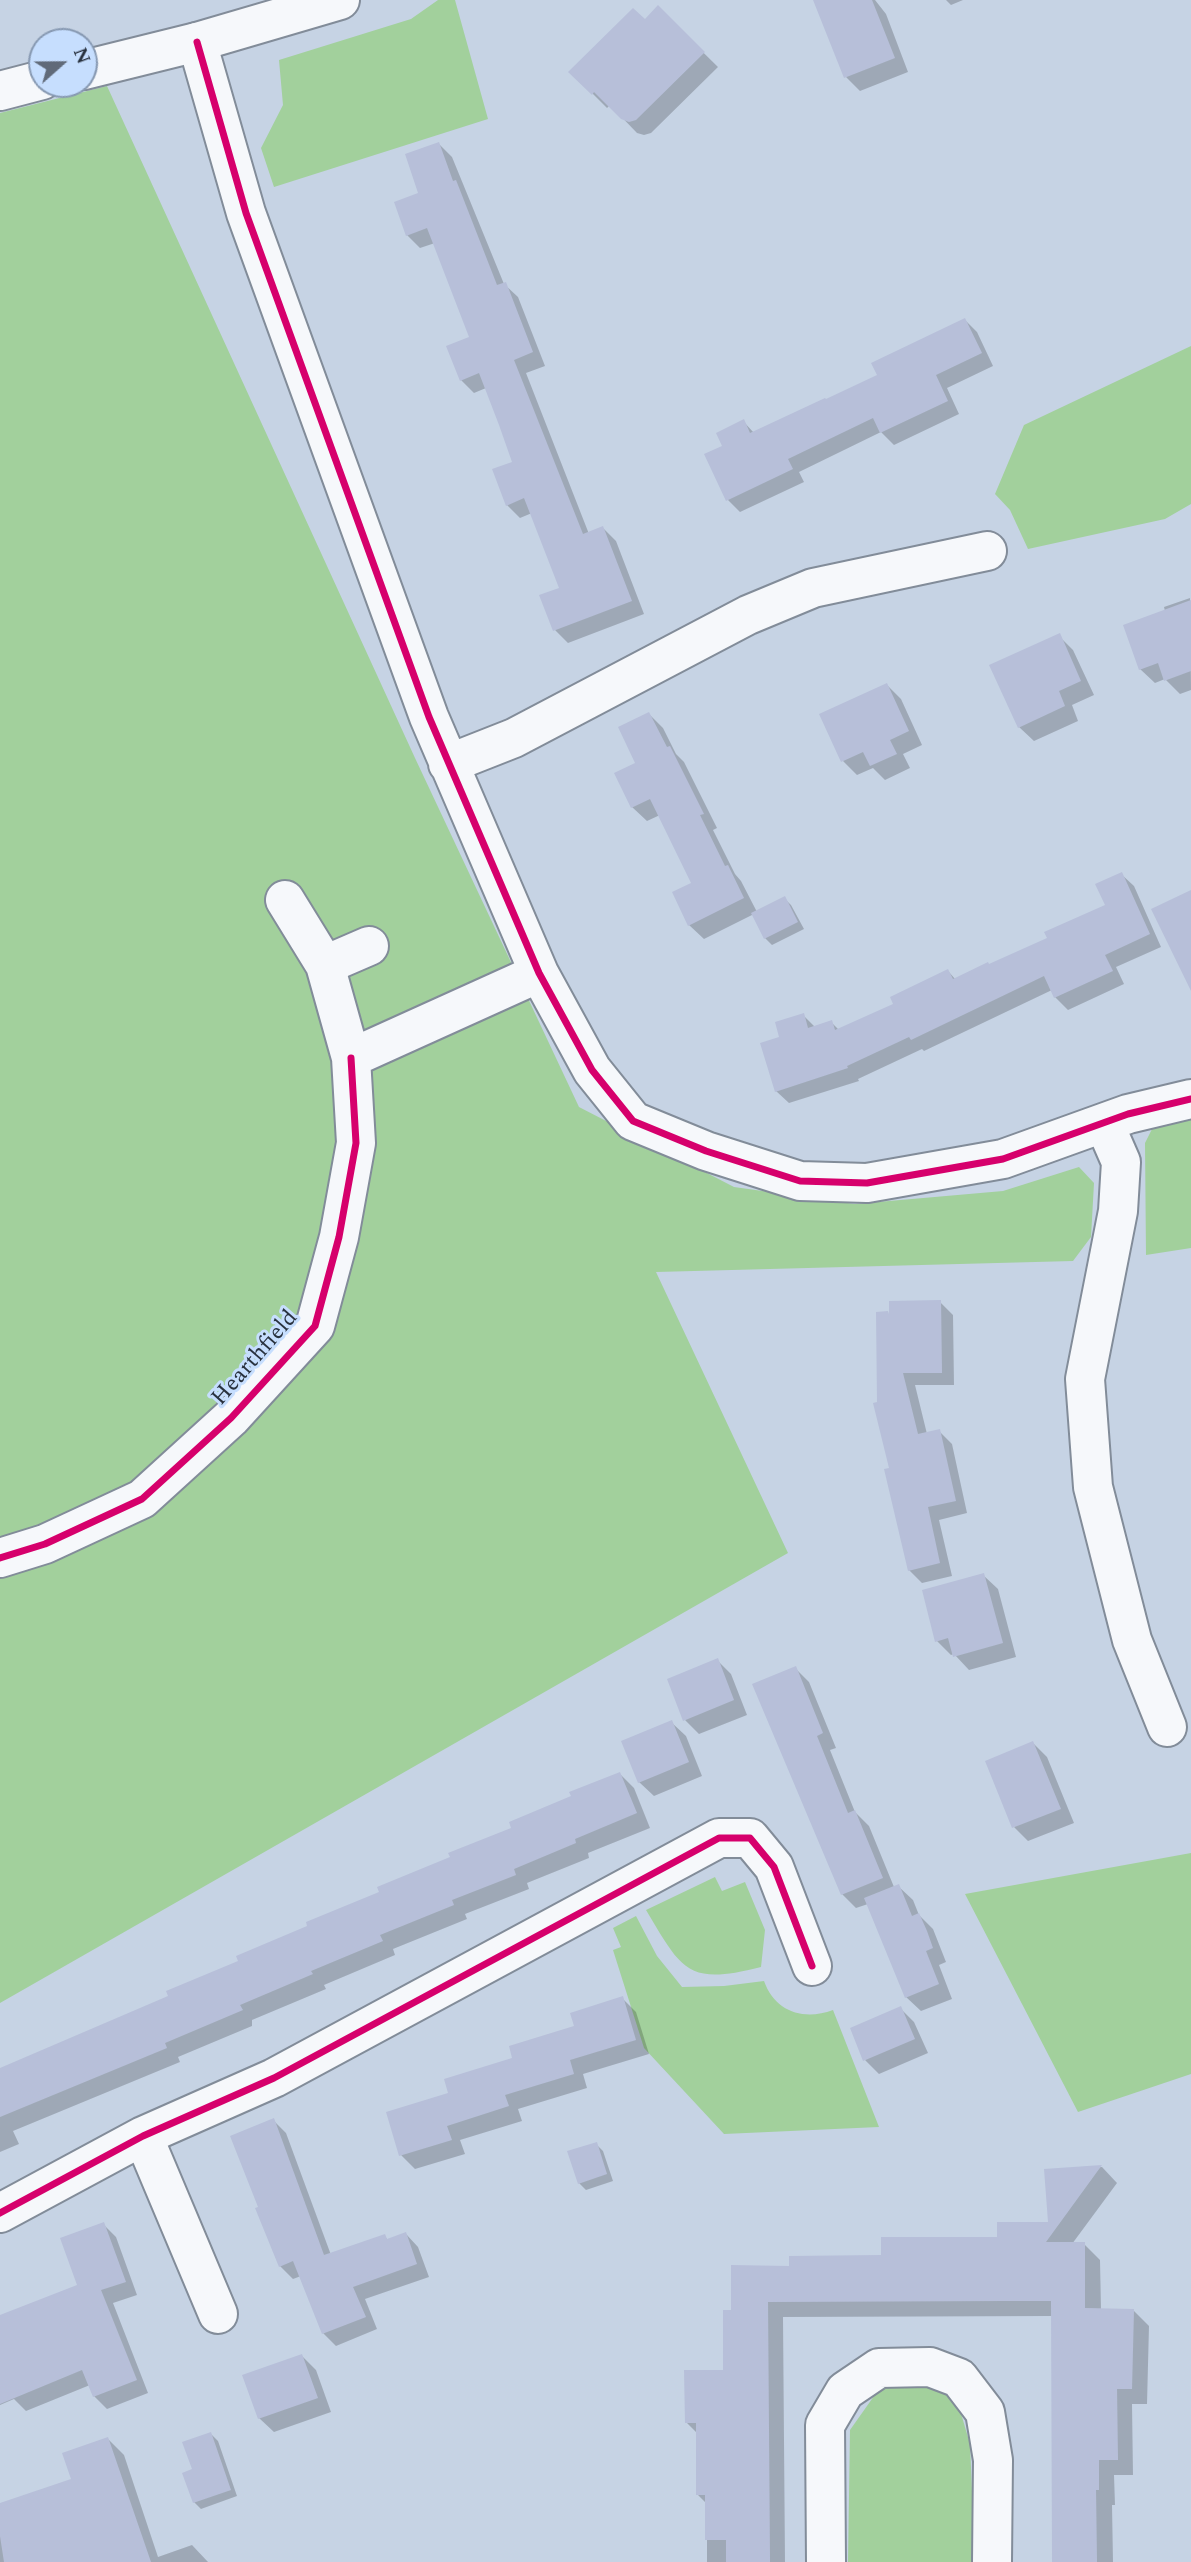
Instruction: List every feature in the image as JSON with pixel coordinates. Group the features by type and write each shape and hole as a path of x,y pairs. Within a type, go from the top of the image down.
{"street":[{"path":"98,67 197,42 340,0"},
{"path":"197,42 246,213 365,547 448,764 539,973 592,1070 633,1121 706,1151 800,1181 867,1182 1003,1159 1104,1122 1191,1099"},
{"path":"0,91 28,84"},
{"path":"448,764 514,738 748,615 813,588 987,551"},
{"name":"Hearthfield","path":"0,1558 46,1544 142,1499 232,1418 315,1326 339,1237 356,1143 351,1058 325,965 285,900"},
{"path":"325,965 369,946"},
{"path":"351,1058 539,973"},
{"path":"1104,1122 1121,1162 1118,1210 1085,1379 1093,1487 1132,1640 1167,1727"},
{"path":"0,2213 143,2136 274,2078 719,1838 750,1838 774,1867 812,1966"},
{"path":"143,2136 218,2314"},
{"path":"826,2562 825,2426 845,2391 879,2368 930,2367 959,2378 985,2412 993,2460 992,2562"}],"green space":[{"path":"438,0 455,0 488,119 274,187 261,148 283,105 279,60 411,19"},
{"path":"107,86 415,758 579,1107 734,1187 855,1204 1003,1191 1079,1167 1094,1183 1091,1237 1073,1261 656,1272 788,1553 0,2003 0,113 59,98 98,98 98,88"},
{"path":"1191,346 1191,504 1165,519 1028,549 1010,510 995,494 1024,425"},
{"path":"1191,1119 1191,1248 1146,1255 1145,1143 1152,1129"},
{"path":"1191,1853 1191,2074 1078,2112 965,1894"},
{"path":"715,1877 722,1891 745,1882 765,1930 761,1967 717,1975 689,1968 669,1947 646,1910"},
{"path":"636,1916 657,1956 682,1987 764,1981 775,2000 792,2011 812,2014 833,2010 879,2127 724,2134 644,2048 613,1950 621,1947 613,1928"},
{"path":"923,2382 957,2400 970,2444 975,2562 848,2562 850,2430 879,2389"}],"building":[{"path":"813,0 872,0 895,58 844,78"},
{"path":"658,5 705,52 636,120 629,122 621,119 594,92 592,95 568,72 633,8 645,19"},
{"path":"439,142 497,285 506,282 533,352 514,360 583,534 603,526 632,601 553,631 539,595 559,588 524,498 506,506 492,469 512,462 499,425 479,373 460,381 446,346 469,337 427,228 406,236 394,202 418,193 405,154"},
{"path":"965,318 982,353 936,375 948,401 880,433 873,418 788,459 793,469 726,501 704,454 722,446 716,433 744,419 750,433 826,399 877,375 871,363"},
{"path":"1191,600 1191,671 1164,681 1158,663 1139,670 1123,625"},
{"path":"1060,633 1081,681 1059,691 1065,706 1018,728 989,665"},
{"path":"887,683 909,731 890,740 897,754 870,766 863,752 841,762 819,714"},
{"path":"649,712 667,747 670,746 704,814 700,815 744,898 688,926 672,892 691,883 650,799 631,808 614,773 635,763 618,727"},
{"path":"1122,872 1150,934 1105,955 1113,971 1054,998 1044,976 911,1040 909,1037 847,1066 848,1068 775,1092 760,1043 779,1037 775,1022 804,1013 808,1028 832,1020 835,1030 893,1004 890,997 948,969 953,979 988,962 989,964 1047,938 1044,932 1105,905 1095,884"},
{"path":"1191,890 1191,991 1151,909"},
{"path":"785,896 798,922 764,939 751,913"},
{"path":"941,1300 942,1373 903,1373 918,1434 940,1429 956,1501 928,1507 940,1563 908,1571 884,1469 889,1468 873,1403 877,1402 876,1312 888,1311 889,1314 889,1301"},
{"path":"984,1573 1003,1643 953,1657 948,1638 935,1642 922,1590"},
{"path":"718,1658 734,1700 683,1721 667,1679"},
{"path":"796,1666 823,1733 817,1736 848,1813 855,1810 883,1878 841,1895 752,1684"},
{"path":"672,1720 689,1762 638,1783 621,1741"},
{"path":"1033,1741 1061,1809 1012,1828 985,1761"},
{"path":"620,1772 637,1813 514,1869 516,1875 452,1900 454,1905 380,1935 383,1941 240,2005 243,2010 165,2043 167,2048 0,2117 0,2068 168,1996 166,1991 238,1961 236,1956 307,1926 306,1922 379,1892 377,1887 450,1857 448,1853 511,1828 509,1822 571,1796 569,1792"},
{"path":"899,1884 912,1916 919,1913 927,1931 933,1948 926,1951 939,1984 905,1998 864,1898"},
{"path":"623,1996 636,2040 570,2060 574,2074 505,2095 509,2106 447,2126 452,2140 399,2156 386,2112 448,2093 444,2079 512,2058 509,2046 574,2026 570,2013"},
{"path":"901,2006 915,2039 863,2061 850,2028"},
{"path":"274,2118 324,2255 385,2234 387,2239 406,2232 417,2264 353,2287 366,2317 322,2334 293,2261 279,2267 230,2136"},
{"path":"597,2142 607,2174 578,2184 567,2151"},
{"path":"1102,2165 1046,2242 1085,2242 1085,2308 1134,2309 1132,2389 1117,2389 1118,2460 1099,2460 1099,2490 1096,2490 1097,2562 1052,2562 1051,2301 998,2301 768,2302 770,2562 726,2562 726,2540 705,2540 705,2495 696,2495 696,2423 685,2423 684,2370 723,2370 723,2310 731,2310 731,2265 789,2266 789,2256 881,2255 881,2237 997,2237 997,2222 1048,2222 1044,2169"},
{"path":"104,2222 126,2282 101,2290 137,2380 93,2397 82,2370 0,2404 0,2315 77,2285 60,2238"},
{"path":"302,2354 318,2398 258,2419 242,2375"},
{"path":"211,2432 231,2490 193,2503 182,2473 192,2469 182,2442"},
{"path":"108,2437 151,2562 4,2562 0,2536 0,2503 71,2479 62,2453"}],"cycle path":[{"path":"197,42 246,213 429,717 539,973 592,1070 633,1121 706,1151 800,1181 867,1183 1003,1159 1128,1114 1191,1099"},
{"path":"0,1558 45,1544 142,1499 231,1418 315,1326 339,1237 356,1143 351,1058"},
{"path":"0,2213 143,2136 274,2078 719,1838 750,1838 774,1867 812,1966"}]}
